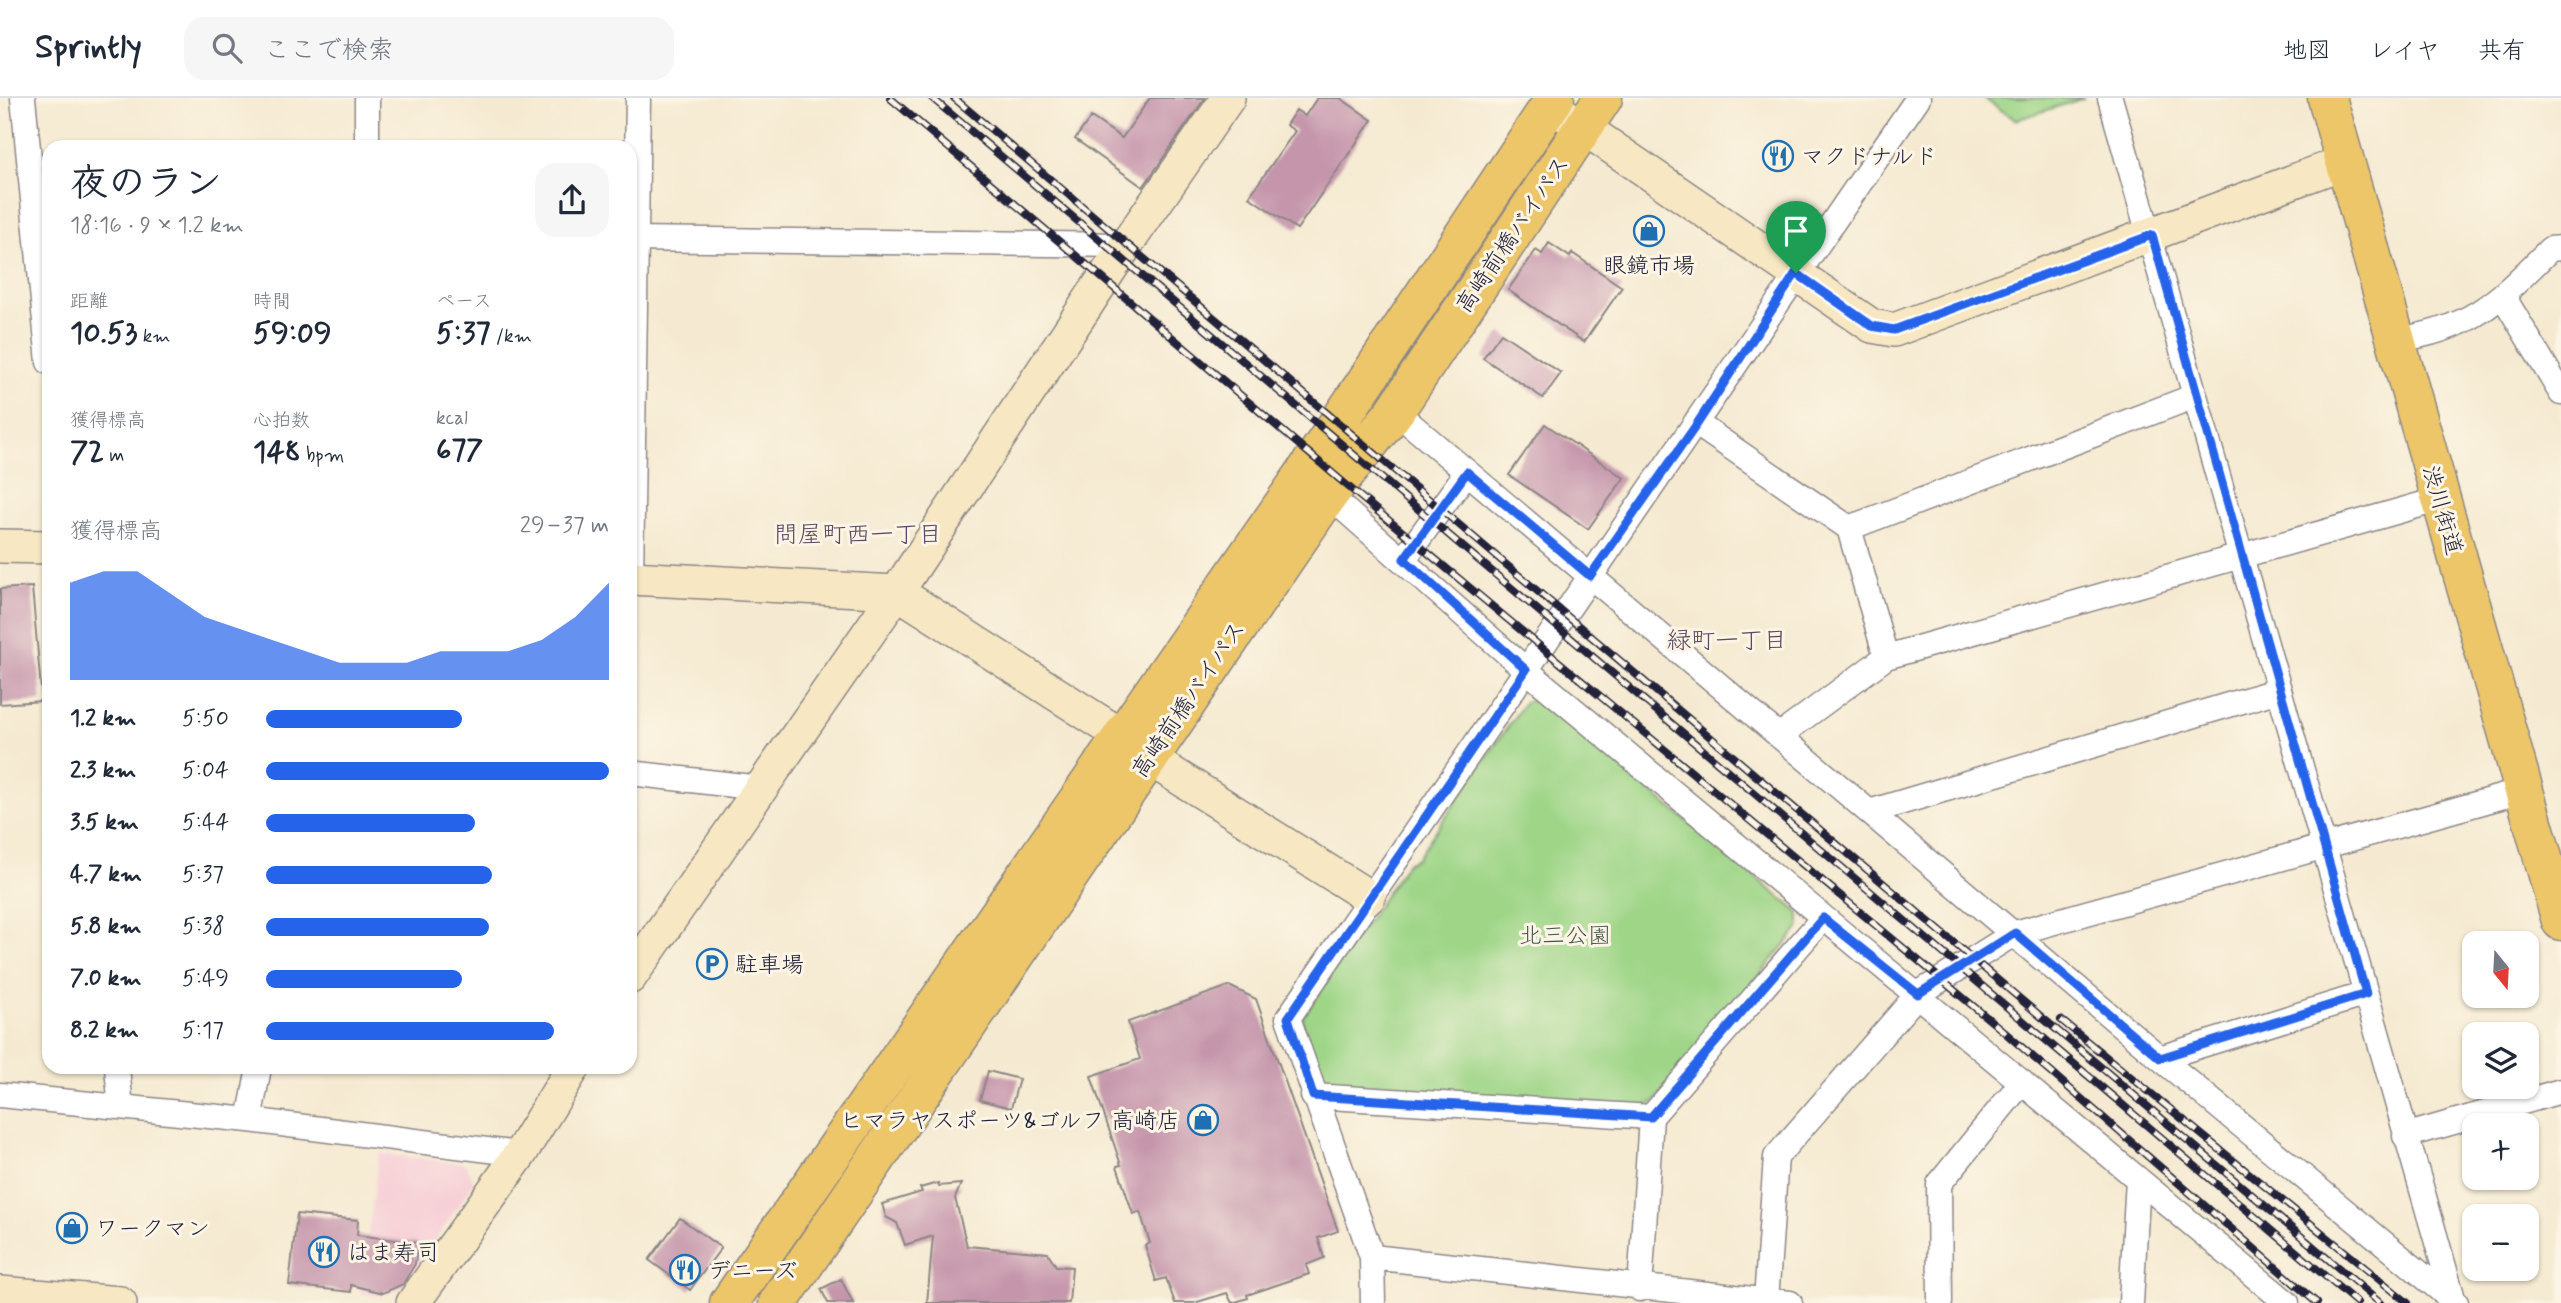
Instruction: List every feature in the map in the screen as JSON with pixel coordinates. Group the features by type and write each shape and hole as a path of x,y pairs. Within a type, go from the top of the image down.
{"main road":[{"name":"渋川街道","path":"2327,98 2522,791 2558,898"},
{"name":"高崎前橋バイパス","path":"778,1303 1135,747 1307,470 1548,100"},
{"name":"高崎前橋バイパス","path":"729,1303 1135,747 1395,411 1593,113"}],"street":[{"path":"23,98 42,291"},
{"path":"367,98 367,140"},
{"path":"636,140 638,98"},
{"path":"637,967 897,592 1126,245 1228,98"},
{"path":"1373,1303 1372,1257 1313,1096 1288,1018 1918,98"},
{"path":"2110,98 2152,235 2195,396 2405,1136 2455,1302"},
{"path":"1548,100 1593,113 1796,273 1872,326 1894,330 2345,162"},
{"path":"637,239 1126,245"},
{"path":"2395,340 2433,335 2454,327 2503,296 2550,249 2561,248"},
{"path":"2503,296 2561,393"},
{"path":"1849,528 2195,396"},
{"path":"1395,411 2160,1058 2455,1302"},
{"path":"1697,424 1849,528 1886,657"},
{"path":"1404,559 1467,472"},
{"path":"1330,493 1344,509 1404,559 1526,670 1918,994 2280,1302"},
{"path":"1779,736 1886,657 2441,499"},
{"path":"0,546 42,547"},
{"path":"637,578 897,592 1369,897"},
{"path":"1869,812 2279,690"},
{"path":"637,774 760,788"},
{"path":"1372,1257 1640,1289 1778,1302 1776,1157 1918,994 2015,933 2522,791"},
{"path":"1640,1289 1651,1117 1823,918"},
{"path":"2160,1058 2366,994"},
{"path":"118,1074 121,1107"},
{"path":"249,1120 258,1074"},
{"path":"414,1303 520,1154 569,1074"},
{"path":"1940,1303 1939,1184 2022,1082"},
{"path":"2405,1136 2561,1091"},
{"path":"0,1095 249,1120 520,1154"},
{"path":"1313,1096 1651,1117"},
{"path":"2131,1303 2138,1179"},
{"path":"0,1293 120,1303"}],"shaded area":[{"path":"379,1153 466,1164 474,1182 403,1288 380,1296 360,1294"}],"green space":[{"path":"1983,98 2084,98 2016,120"},
{"name":"北三公園","path":"1538,699 1799,913 1799,928 1655,1102 1641,1108 1325,1086 1307,1054 1303,1017 1407,863 1417,858 1525,702"}],"building":[{"path":"1150,98 1205,98 1143,187 1075,139 1091,117 1122,138"},
{"path":"1317,98 1340,98 1372,120 1297,229 1249,197 1295,131 1286,125 1296,110 1305,116"},
{"path":"1549,243 1570,257 1572,253 1622,287 1584,342 1508,290 1536,250 1542,254"},
{"path":"1501,333 1561,373 1543,398 1483,358"},
{"path":"1545,424 1624,478 1588,529 1509,475"},
{"path":"32,587 42,701 0,704 0,589"},
{"name":"ヒマラヤスポーツ&ゴルフ 高崎店","path":"1229,986 1256,999 1338,1231 1318,1238 1324,1258 1306,1265 1309,1274 1247,1295 1248,1298 1232,1303 1227,1293 1194,1303 1175,1303 1166,1278 1156,1281 1145,1245 1150,1243 1140,1212 1133,1214 1117,1166 1121,1165 1091,1076 1140,1059 1128,1022"},
{"path":"988,1071 1019,1079 1011,1108 980,1100"},
{"path":"938,1183 939,1186 961,1184 955,1198 967,1246 1048,1253 1056,1266 1072,1267 1069,1303 927,1303 933,1236 905,1245 897,1223 886,1217 882,1204 922,1192 920,1188"},
{"name":"はま寿司","path":"297,1214 358,1220 357,1235 418,1243 415,1264 403,1284 383,1293 351,1285 351,1292 289,1285"},
{"path":"680,1218 721,1248 690,1290 649,1260"},
{"path":"841,1279 853,1303 828,1303 821,1289"}],"railway":[{"path":"890,98 1357,494 2002,1030 2317,1303"},
{"path":"932,98 2357,1303"},
{"path":"954,98 2380,1303"},
{"path":"2061,1020 2408,1303"}],"place":[{"name":"マクドナルド","path":"1778,156"},
{"name":"眼鏡市場","path":"1649,231"},
{"name":"駐車場","path":"712,964"},
{"name":"ヒマラヤスポーツ&ゴルフ 高崎店","path":"1203,1120"},
{"name":"ワークマン","path":"72,1228"},
{"name":"はま寿司","path":"324,1252"},
{"name":"デニーズ","path":"685,1270"}],"district":[{"name":"問屋町西一丁目","path":"858,534"},
{"name":"緑町一丁目","path":"1727,640"}],"route":[{"path":"2152,235 2195,396 2366,994 2160,1058 2015,933 1918,994 1823,918 1651,1117 1313,1096 1288,1018 1526,670 1404,559 1467,472 1590,576 1697,424 1796,273 1872,326 1894,330 2152,235"}]}
